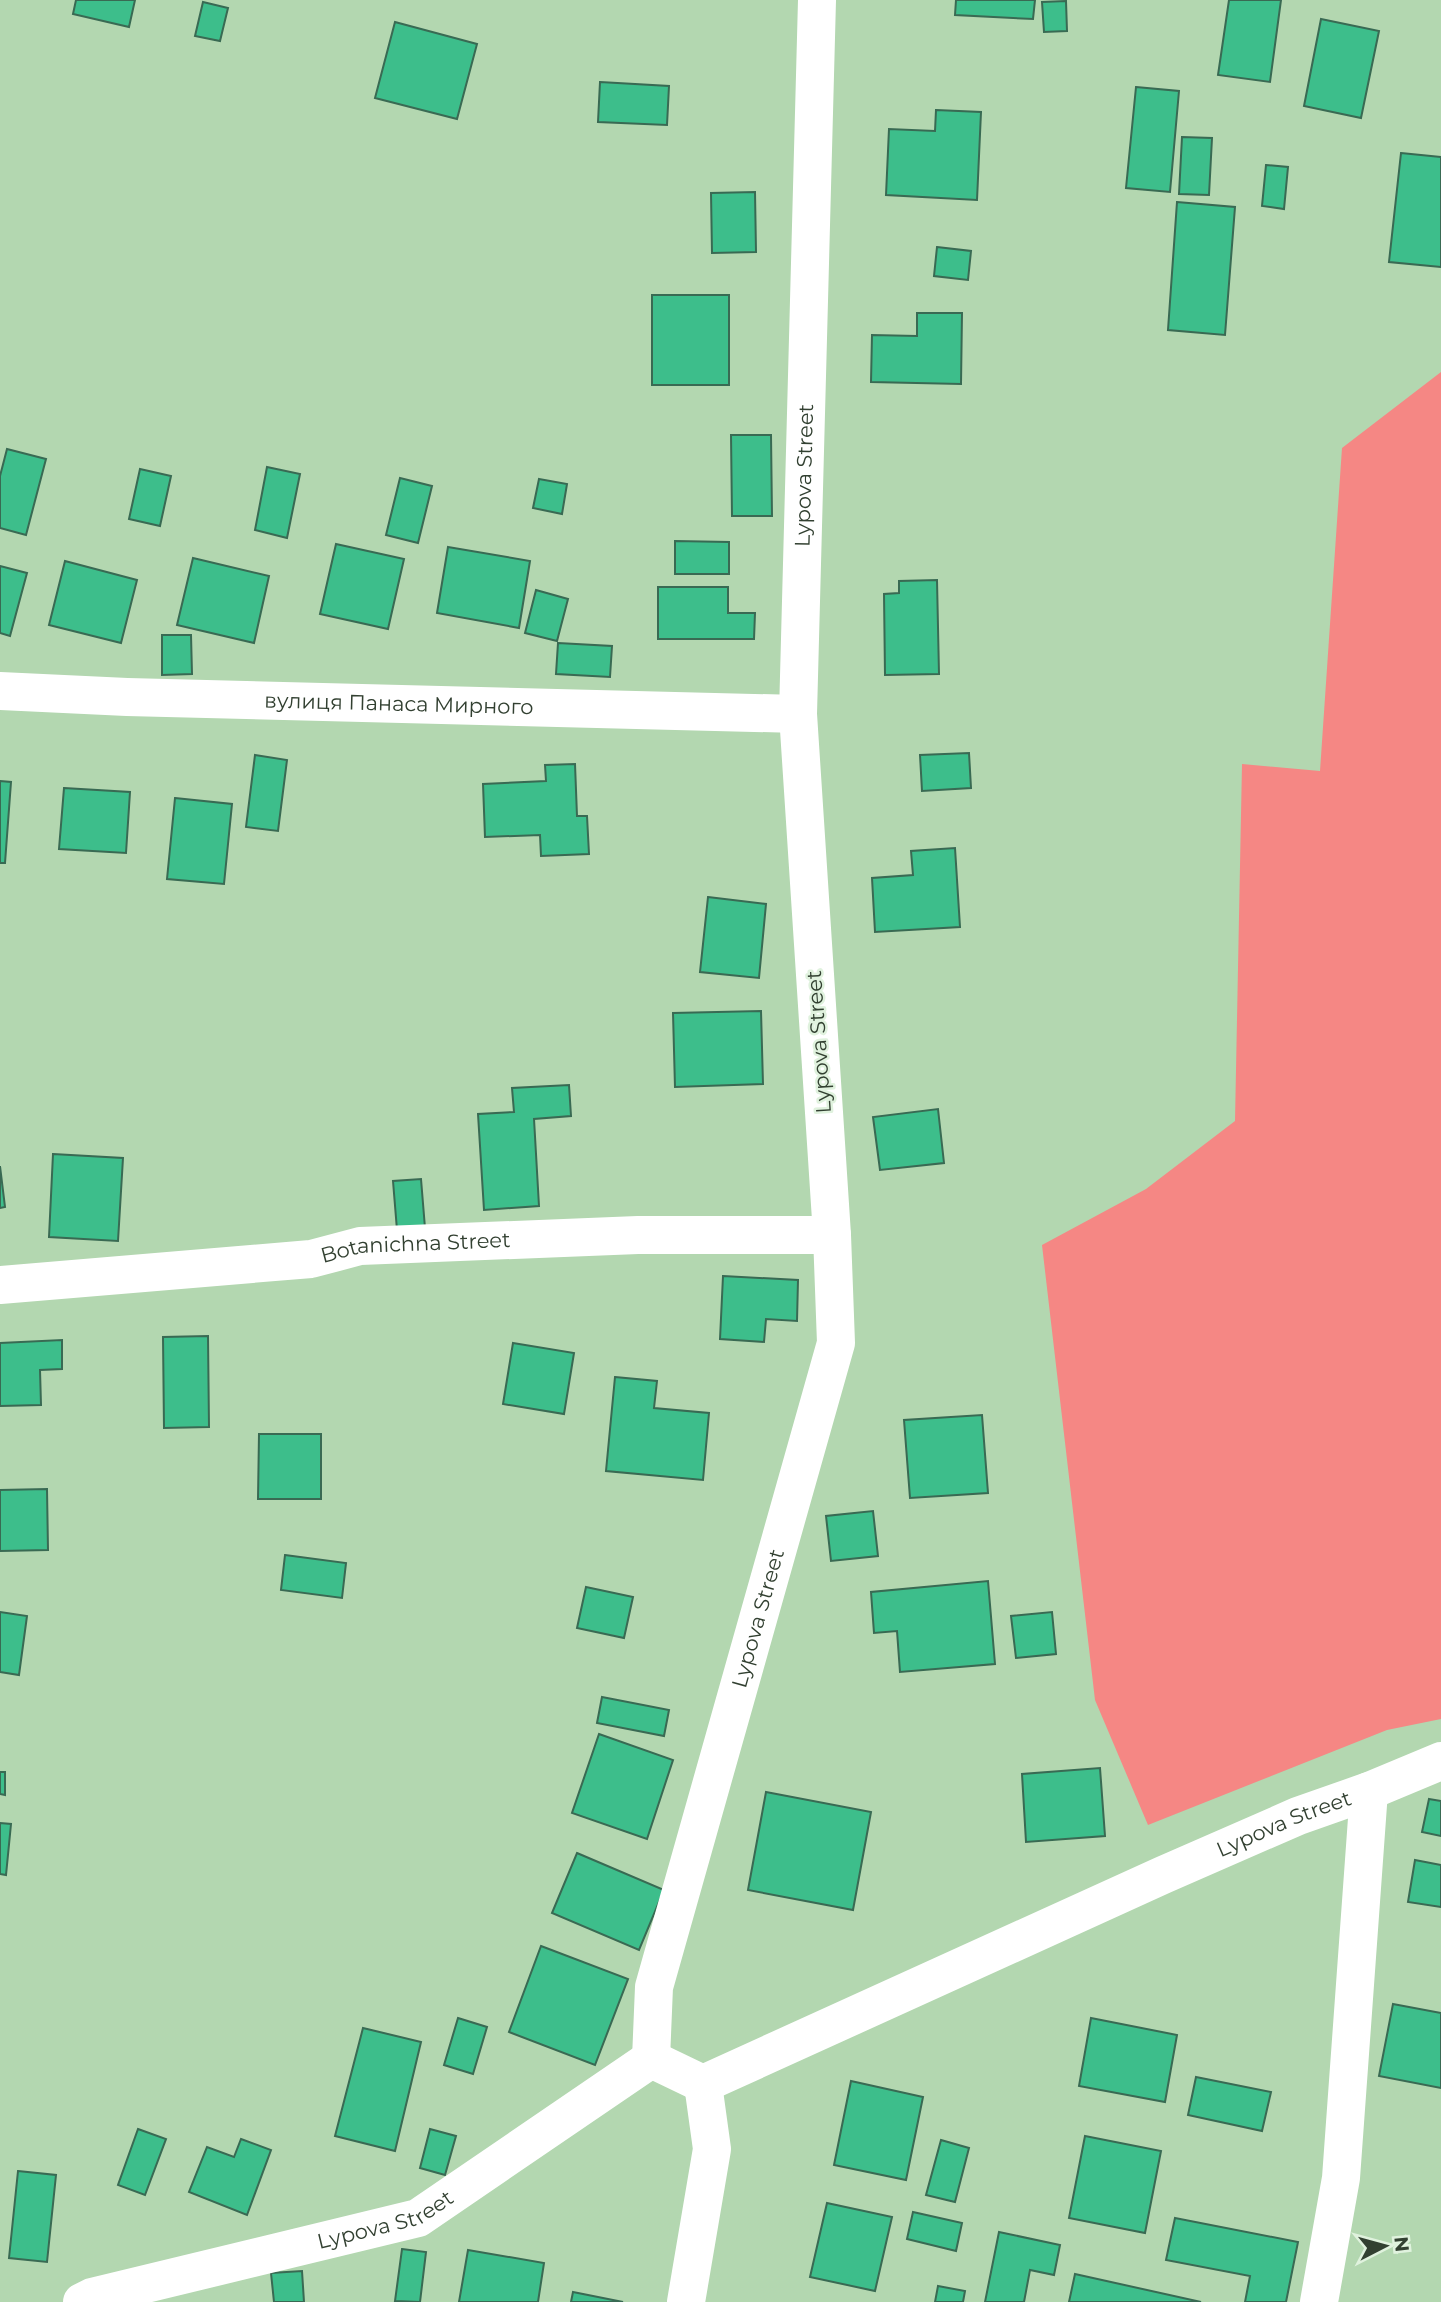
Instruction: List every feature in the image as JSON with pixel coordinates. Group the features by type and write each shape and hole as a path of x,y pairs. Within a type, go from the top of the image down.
{"street":[{"name":"Lypova Street","path":"82,2302 92,2297 418,2218 651,2059 654,1987 836,1343 832,1235 798,714 817,0"},
{"name":"вулиця Панаса Мирного","path":"0,691 127,697 798,714"},
{"name":"Botanichna Street","path":"0,1285 311,1259 360,1247 638,1235 832,1235"},
{"name":"Lypova Street","path":"703,2084 1298,1816 1369,1791 1441,1761"},
{"path":"1319,2302 1341,2178 1369,1791"},
{"path":"651,2059 703,2084 712,2149 686,2302"}],"shaded area":[{"path":"1441,372 1441,1719 1387,1730 1148,1825 1095,1700 1042,1245 1146,1189 1235,1121 1242,764 1320,771 1342,448"}],"building":[{"path":"76,0 135,0 129,27 73,14"},
{"path":"956,0 1035,0 1033,19 955,15"},
{"path":"1229,0 1281,0 1270,82 1218,75"},
{"path":"1066,1 1067,31 1044,32 1042,2"},
{"path":"203,2 228,8 220,41 195,36"},
{"path":"1321,19 1379,31 1361,118 1304,106"},
{"path":"395,22 477,44 457,119 375,98"},
{"path":"600,82 669,86 667,125 598,122"},
{"path":"1136,87 1179,91 1170,192 1126,188"},
{"path":"936,110 981,112 977,200 886,195 889,129 935,131"},
{"path":"1182,137 1212,138 1209,195 1179,194"},
{"path":"1401,153 1441,157 1441,267 1389,262"},
{"path":"1266,165 1288,167 1284,209 1262,206"},
{"path":"755,192 756,252 712,253 711,193"},
{"path":"1177,202 1235,207 1225,335 1168,330"},
{"path":"937,247 971,251 968,280 934,276"},
{"path":"652,295 729,295 729,385 652,385"},
{"path":"917,313 962,313 961,384 871,382 872,335 917,336"},
{"path":"731,435 771,435 772,516 732,516"},
{"path":"7,449 46,459 26,535 0,528 0,476"},
{"path":"267,467 300,474 287,538 255,530"},
{"path":"140,469 171,476 160,526 129,519"},
{"path":"400,478 432,486 418,543 386,535"},
{"path":"539,479 567,484 562,514 533,508"},
{"path":"675,541 729,542 729,574 675,574"},
{"path":"336,544 404,559 388,629 320,614"},
{"path":"448,547 530,561 519,628 437,613"},
{"path":"193,558 269,576 254,643 177,625"},
{"path":"65,561 137,580 121,643 49,625"},
{"path":"0,566 27,573 10,636 0,633"},
{"path":"937,580 939,674 885,675 884,594 899,593 899,581"},
{"path":"658,587 728,587 728,613 755,613 754,639 658,639"},
{"path":"536,590 568,599 557,641 525,633"},
{"path":"162,635 191,635 192,674 162,675"},
{"path":"558,643 612,646 610,677 556,674"},
{"path":"969,753 971,788 922,791 920,755"},
{"path":"255,755 287,760 278,831 246,827"},
{"path":"575,764 577,816 587,816 589,854 541,856 540,835 485,837 483,784 546,781 545,765"},
{"path":"0,781 11,782 5,863 0,863"},
{"path":"64,788 130,792 126,853 59,849"},
{"path":"175,798 232,804 224,884 167,879"},
{"path":"955,848 960,927 875,932 872,878 913,875 911,851"},
{"path":"708,897 766,904 759,978 700,972"},
{"path":"761,1011 763,1084 675,1087 673,1013"},
{"path":"569,1085 571,1116 534,1119 539,1206 484,1210 478,1114 514,1112 512,1088"},
{"path":"938,1109 944,1163 880,1170 873,1117"},
{"path":"53,1154 123,1158 118,1241 49,1237"},
{"path":"0,1166 5,1207 0,1208"},
{"path":"421,1179 425,1228 397,1230 393,1181"},
{"path":"723,1276 798,1280 797,1321 766,1319 764,1342 720,1339"},
{"path":"208,1336 209,1427 164,1428 163,1337"},
{"path":"62,1340 62,1369 40,1370 41,1405 0,1406 0,1343"},
{"path":"513,1343 574,1353 564,1414 503,1404"},
{"path":"615,1377 657,1381 654,1408 709,1413 703,1480 606,1471"},
{"path":"982,1415 988,1493 910,1498 904,1420"},
{"path":"259,1434 321,1434 321,1499 258,1499"},
{"path":"47,1489 48,1550 0,1551 0,1490"},
{"path":"873,1511 878,1556 831,1561 826,1516"},
{"path":"285,1555 346,1563 342,1598 281,1590"},
{"path":"988,1581 995,1664 900,1672 897,1631 874,1633 871,1592"},
{"path":"586,1587 633,1597 624,1638 577,1628"},
{"path":"0,1612 27,1616 19,1675 0,1672"},
{"path":"1052,1612 1056,1654 1016,1658 1011,1616"},
{"path":"602,1697 669,1710 664,1736 597,1723"},
{"path":"599,1734 673,1760 647,1839 572,1813"},
{"path":"1100,1768 1105,1836 1026,1842 1022,1774"},
{"path":"0,1772 5,1772 5,1795 0,1794"},
{"path":"766,1792 871,1812 853,1910 748,1890"},
{"path":"1429,1799 1441,1801 1441,1836 1422,1832"},
{"path":"0,1823 11,1824 6,1875 0,1874"},
{"path":"577,1853 664,1890 639,1950 552,1913"},
{"path":"1415,1860 1441,1865 1441,1907 1408,1902"},
{"path":"541,1946 628,1979 595,2065 509,2032"},
{"path":"1393,2004 1441,2013 1441,2088 1379,2076"},
{"path":"458,2018 487,2027 473,2074 444,2065"},
{"path":"1091,2018 1177,2035 1165,2102 1079,2086"},
{"path":"363,2028 421,2042 395,2151 335,2136"},
{"path":"1196,2077 1271,2092 1262,2131 1188,2115"},
{"path":"851,2081 923,2097 906,2180 834,2165"},
{"path":"138,2129 166,2139 145,2195 118,2185"},
{"path":"430,2129 456,2136 445,2175 420,2168"},
{"path":"1085,2136 1161,2151 1145,2233 1069,2218"},
{"path":"241,2139 271,2150 247,2215 189,2192 207,2147 234,2157"},
{"path":"941,2140 969,2148 955,2202 926,2195"},
{"path":"18,2171 56,2175 47,2262 9,2258"},
{"path":"827,2203 892,2217 875,2291 810,2277"},
{"path":"913,2212 962,2223 956,2251 907,2239"},
{"path":"1175,2218 1298,2242 1286,2302 1245,2302 1250,2276 1166,2260"},
{"path":"999,2232 1060,2245 1054,2275 1030,2270 1024,2302 985,2302"},
{"path":"402,2249 426,2252 420,2302 395,2301"},
{"path":"468,2250 544,2263 538,2302 459,2302"},
{"path":"302,2271 304,2302 274,2302 271,2273"},
{"path":"1075,2274 1201,2302 1069,2302"},
{"path":"938,2286 965,2291 963,2302 935,2302"},
{"path":"573,2292 623,2302 571,2302"}]}
